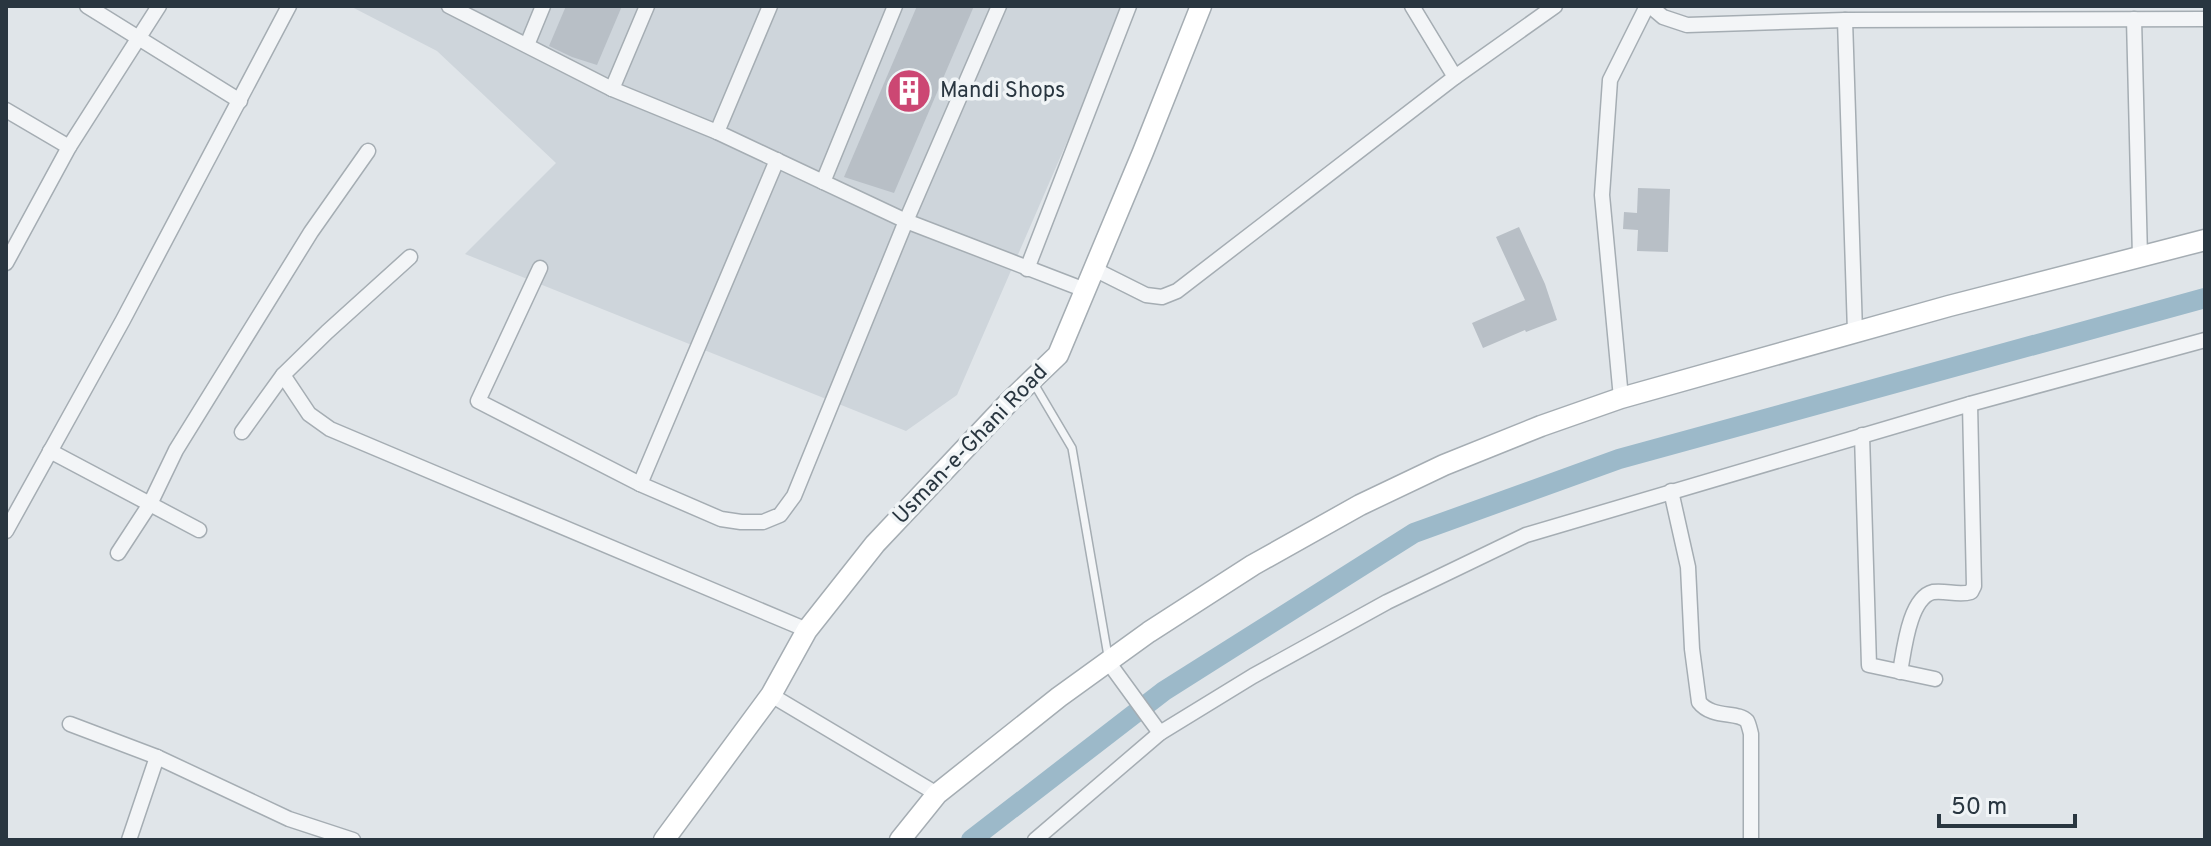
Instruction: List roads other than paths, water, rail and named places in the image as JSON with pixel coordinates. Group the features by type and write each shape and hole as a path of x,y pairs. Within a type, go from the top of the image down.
{"street":[{"path":"87,6 240,101"},
{"path":"6,263 10,244 159,6"},
{"path":"7,527 289,6"},
{"path":"449,6 612,89 717,132 906,221 1085,290"},
{"path":"527,45 543,6"},
{"path":"612,89 647,6"},
{"path":"717,132 770,6"},
{"path":"823,182 895,6"},
{"path":"540,268 478,401 640,484 721,519 763,522 780,515 794,496 906,221 999,6"},
{"path":"1027,269 1129,6"},
{"name":"Usman-e-Ghani Road","path":"664,840 771,695 807,630 875,544 1058,355 1201,6"},
{"path":"1412,6 1455,77"},
{"path":"1094,269 1146,295 1162,297 1177,291 1455,77 1555,6"},
{"path":"1621,398 1602,195 1610,80 1649,6 1663,17 1687,25 1845,20 2205,19"},
{"path":"1786,6 1788,23"},
{"path":"2134,19 2140,257"},
{"path":"1845,20 1855,332"},
{"path":"6,110 69,147"},
{"path":"118,553 150,504 176,450 303,244 368,151"},
{"path":"640,484 777,160"},
{"path":"900,840 937,794 1059,697 1149,632 1253,565 1360,505 1444,465 1621,398 1855,332 2205,240"},
{"path":"242,432 283,375 410,257"},
{"path":"1035,840 1158,730 1387,602 1526,535 1862,435 2205,340"},
{"path":"283,375 309,414 330,429 807,630"},
{"path":"1900,672 1915,607 1933,592 1962,595 1971,592 1974,586 1970,404"},
{"path":"1862,435 1869,665 1935,679"},
{"path":"50,451 199,530"},
{"path":"1671,491 1688,567 1692,649 1699,702 1704,709 1740,717 1747,722 1751,734 1751,840"},
{"path":"1109,663 1158,730"},
{"path":"771,695 937,794"},
{"path":"70,724 157,757 289,819 353,840"},
{"path":"129,840 157,757"}],"lane":[{"path":"1032,380 1072,448 1109,663"}],"waterway":[{"path":"971,840 1164,691 1414,533 1619,459 2205,298"}],"place":[{"name":"Mandi Shops","path":"909,91"}]}
